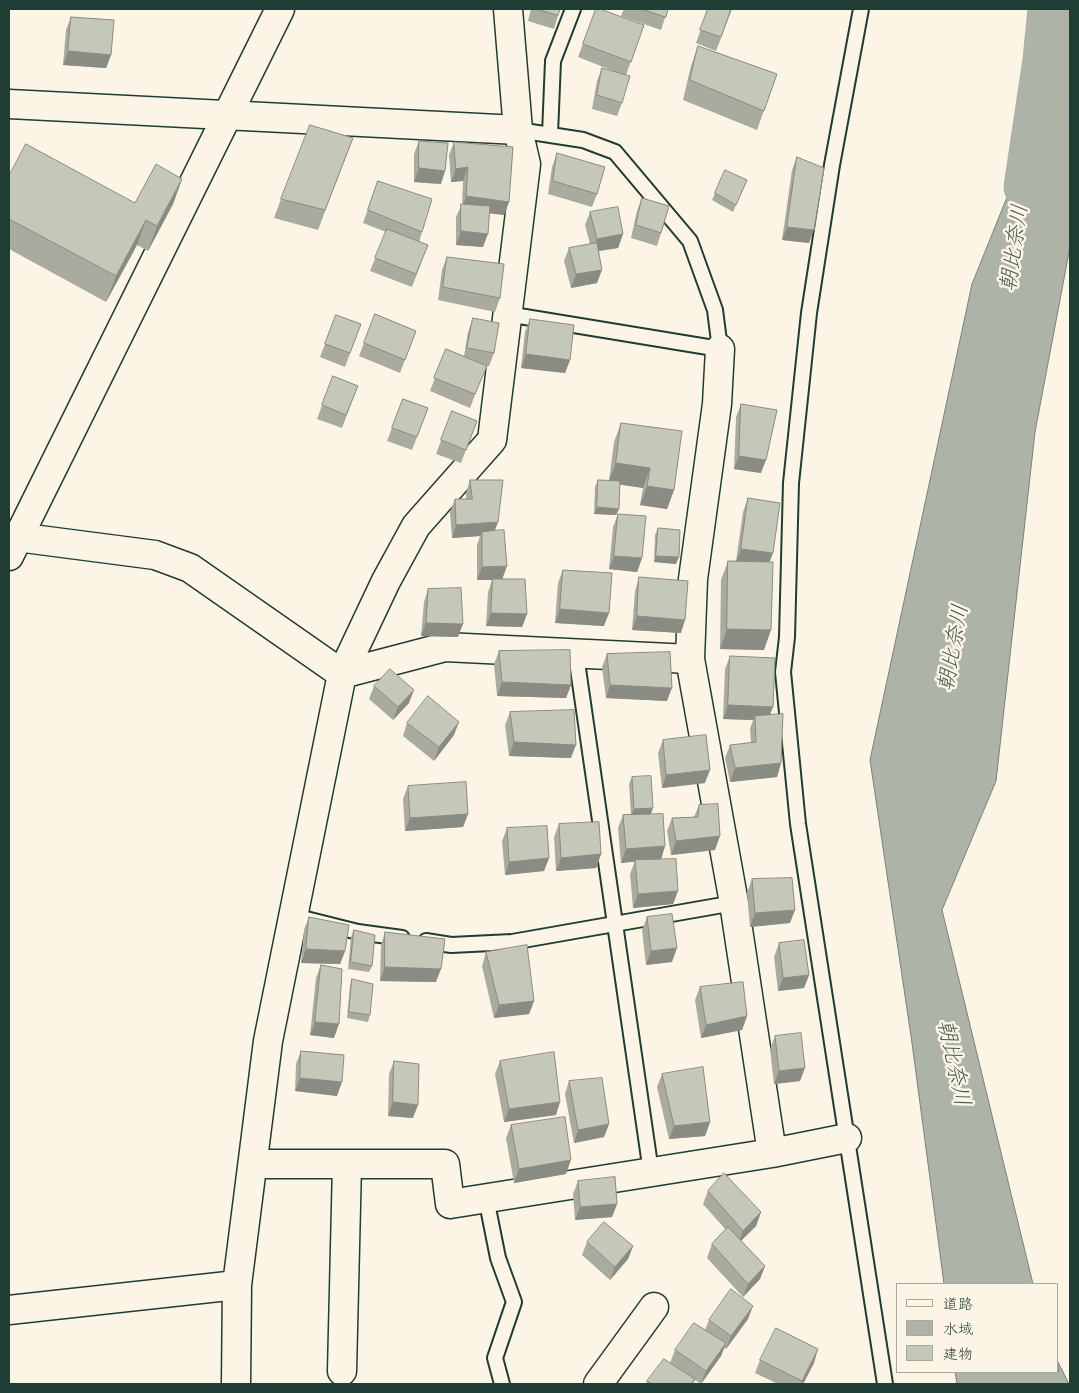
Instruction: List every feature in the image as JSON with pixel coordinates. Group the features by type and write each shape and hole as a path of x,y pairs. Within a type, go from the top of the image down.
{"street":[{"path":"280,9 12,543 155,555 190,568 342,674 445,647 576,655 690,659"},
{"path":"236,1384 237,1285 268,1041 342,674 386,580 416,526 492,440 526,164 518,130 508,9"},
{"path":"10,104 518,130"},
{"path":"720,349 717,404 693,579 690,659 734,903 772,1153"},
{"path":"253,1164 444,1164 450,1204 772,1153 847,1138"},
{"path":"342,1371 347,1164"},
{"path":"9,1310 237,1285"},
{"path":"598,1384 654,1307"}],"lane":[{"path":"550,134 553,61 572,9"},
{"path":"862,9 832,164 808,313 791,483 787,637 783,672 798,824 885,1384"},
{"path":"508,314 720,349 715,310 690,241 615,152 583,140 518,130"},
{"path":"576,655 651,1172"},
{"path":"294,916 358,932 451,945 512,942 614,926 734,903"},
{"path":"486,1198 498,1258 514,1302 495,1358 502,1384"}],"water":[{"path":"1058,9 1070,9 1070,247 1035,432 996,781 942,910 1033,1283 944,1283 912,1043 870,760 972,284 1047,98"},
{"path":"1059,1364 1069,1384 957,1384 955,1373 1059,1373"}],"building":[{"path":"537,9 560,9 558,15"},
{"path":"596,9 644,25 631,62 583,44"},
{"path":"642,9 668,9 666,17"},
{"path":"708,9 731,9 721,37 700,30"},
{"path":"71,17 114,20 111,55 68,51"},
{"path":"698,46 777,74 764,111 690,80"},
{"path":"602,68 630,76 622,103 597,95"},
{"path":"310,125 353,138 325,210 281,199"},
{"path":"419,141 448,143 445,171 419,168"},
{"path":"454,142 513,147 509,202 466,196 468,167 456,169"},
{"path":"26,144 135,203 156,164 182,179 157,226 146,220 116,276 9,219 9,176"},
{"path":"557,153 605,167 597,194 553,181"},
{"path":"797,157 824,168 814,230 787,227"},
{"path":"725,170 747,180 736,205 715,193"},
{"path":"378,181 432,199 422,232 368,210"},
{"path":"642,198 669,206 661,233 636,225"},
{"path":"461,204 490,206 488,234 461,231"},
{"path":"618,207 623,234 597,239 590,212"},
{"path":"387,229 428,245 416,274 375,258"},
{"path":"597,243 602,270 576,274 569,248"},
{"path":"447,257 504,264 500,298 443,287"},
{"path":"375,314 416,331 405,360 364,343"},
{"path":"336,315 361,324 350,353 325,344"},
{"path":"473,318 499,323 494,353 467,348"},
{"path":"530,319 574,325 570,360 526,354"},
{"path":"446,349 487,366 475,394 434,378"},
{"path":"333,376 358,386 346,415 322,405"},
{"path":"403,399 428,408 417,437 392,428"},
{"path":"741,404 777,410 766,460 739,456"},
{"path":"452,411 477,421 466,450 441,440"},
{"path":"621,423 682,431 674,490 647,486 650,468 616,463"},
{"path":"470,480 503,480 498,522 456,525 455,499 472,499"},
{"path":"598,480 620,481 619,509 597,507"},
{"path":"748,498 780,503 773,553 741,549"},
{"path":"618,514 646,516 642,558 614,556"},
{"path":"658,528 680,530 679,557 656,556"},
{"path":"504,530 507,566 482,567 482,532"},
{"path":"728,561 773,562 771,630 727,629"},
{"path":"563,570 612,573 609,613 560,609"},
{"path":"639,577 688,581 685,620 637,616"},
{"path":"493,579 525,579 527,614 491,613"},
{"path":"461,588 463,624 426,623 428,589"},
{"path":"570,650 571,685 502,682 499,651"},
{"path":"670,652 672,688 610,685 607,654"},
{"path":"730,656 775,658 773,707 728,705"},
{"path":"390,669 414,690 398,707 374,686"},
{"path":"428,696 459,722 439,747 407,723"},
{"path":"574,710 576,745 514,742 510,712"},
{"path":"783,714 781,763 735,768 730,745 756,742 755,716"},
{"path":"706,735 710,770 666,775 663,740"},
{"path":"651,776 653,808 634,809 632,777"},
{"path":"466,782 468,814 410,818 408,786"},
{"path":"718,804 720,836 676,841 672,818 698,817 699,805"},
{"path":"663,814 665,846 626,849 623,815"},
{"path":"599,822 601,854 561,858 559,824"},
{"path":"547,826 549,858 509,862 507,828"},
{"path":"676,859 678,891 638,894 635,860"},
{"path":"792,878 795,910 755,913 752,879"},
{"path":"672,914 677,948 651,951 647,917"},
{"path":"309,917 349,925 345,951 306,949"},
{"path":"354,930 375,935 372,966 351,962"},
{"path":"385,932 445,939 441,969 385,967"},
{"path":"804,940 809,975 783,978 779,943"},
{"path":"527,945 534,1001 499,1005 486,952"},
{"path":"321,965 342,969 339,1024 315,1022"},
{"path":"352,979 373,984 370,1015 349,1012"},
{"path":"743,982 747,1016 706,1025 700,987"},
{"path":"801,1033 805,1068 779,1071 775,1036"},
{"path":"301,1051 344,1055 342,1082 300,1078"},
{"path":"554,1052 560,1102 509,1109 500,1061"},
{"path":"394,1061 419,1064 418,1105 393,1102"},
{"path":"703,1067 710,1122 674,1126 662,1074"},
{"path":"602,1078 609,1124 578,1130 569,1081"},
{"path":"565,1117 571,1160 519,1169 511,1125"},
{"path":"724,1173 761,1212 743,1231 708,1191"},
{"path":"615,1177 617,1204 580,1207 578,1181"},
{"path":"604,1222 633,1246 615,1267 587,1242"},
{"path":"728,1227 765,1266 748,1284 712,1244"},
{"path":"731,1289 753,1306 731,1336 709,1320"},
{"path":"694,1323 726,1343 706,1371 675,1350"},
{"path":"776,1328 818,1349 802,1381 760,1360"},
{"path":"664,1359 695,1379 691,1384 652,1384 647,1381"}],"waterway":[{"name":"朝比奈川","path":"1026,187 1045,60 1050,9"}]}
